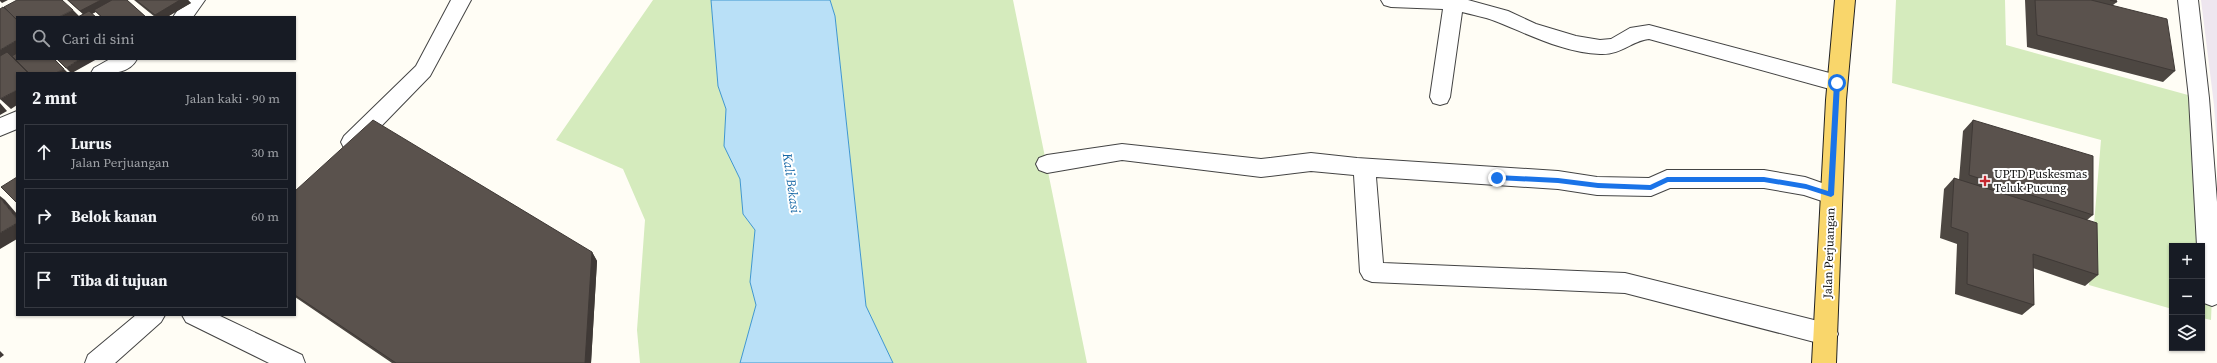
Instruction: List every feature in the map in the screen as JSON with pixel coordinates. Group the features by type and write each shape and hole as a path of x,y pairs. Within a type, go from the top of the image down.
{"main road":[{"name":"Jalan Perjuangan","path":"1824,363 1837,83 1844,31 1845,0"}],"street":[{"path":"184,16 195,0"},
{"path":"340,154 363,133 423,71 447,29 461,0"},
{"path":"1391,0 1454,2 1482,9 1529,29 1576,43 1600,47 1615,46 1637,33 1649,32 1837,83"},
{"path":"2188,0 2199,98 2212,296"},
{"path":"1440,97 1454,2"},
{"path":"103,72 125,60"},
{"path":"0,128 16,120"},
{"path":"1047,164 1122,152 1261,168 1311,162 1364,168 1558,180 1598,186 1651,187 1667,179 1764,179 1806,186 1831,195"},
{"path":"1364,168 1372,272 1625,283 1826,334"},
{"path":"97,363 152,316"},
{"path":"196,316 294,363"}],"shaded area":[{"path":"2201,0 2217,0 2217,147 2214,105"}],"green space":[{"path":"653,0 711,0 718,86 726,109 724,146 740,179 743,214 755,230 750,282 756,305 740,363 640,363 637,330 645,220 623,169 556,140"},
{"path":"830,0 1013,0 1087,363 893,363 866,306 835,16"},
{"path":"1896,0 2005,0 2006,45 2199,98 2212,296 2211,320 2205,319 2205,243 2169,243 2169,308 2089,285 2101,140 1892,83"}],"water":[{"name":"Kali Bekasi","path":"711,0 830,0 835,16 866,306 893,363 740,363 756,305 750,282 755,230 743,214 740,179 724,146 726,109 718,86"}],"building":[{"path":"17,0 62,0 73,10 61,16 16,16 16,19 4,7"},
{"path":"68,0 101,0 80,11"},
{"path":"112,0 127,0 145,16 101,16 94,10"},
{"path":"136,0 180,0 155,15"},
{"path":"2035,0 2091,0 2167,19 2175,71 2037,35"},
{"path":"3,7 16,19 16,41 0,50 0,9"},
{"path":"89,11 95,16 80,16"},
{"path":"7,52 27,72 16,72 16,91 0,99 0,56"},
{"path":"16,54 16,60 12,56"},
{"path":"16,60 55,60 64,69 58,72 28,72"},
{"path":"58,60 78,60 66,68"},
{"path":"373,120 592,252 585,363 396,363 296,296 296,190"},
{"path":"1973,120 2093,156 2093,215 1969,175"},
{"path":"16,178 16,202 1,187"},
{"path":"1954,178 2097,223 2098,275 2033,254 2034,305 1967,284 1968,233 1951,227"},
{"path":"0,198 16,218 16,224 0,233"}],"place":[{"name":"UPTD Puskesmas Teluk Pucung","path":"1985,181"}],"route":[{"path":"1497,178 1558,180 1598,186 1651,187 1667,179 1764,179 1806,186 1831,195 1837,83"}]}
